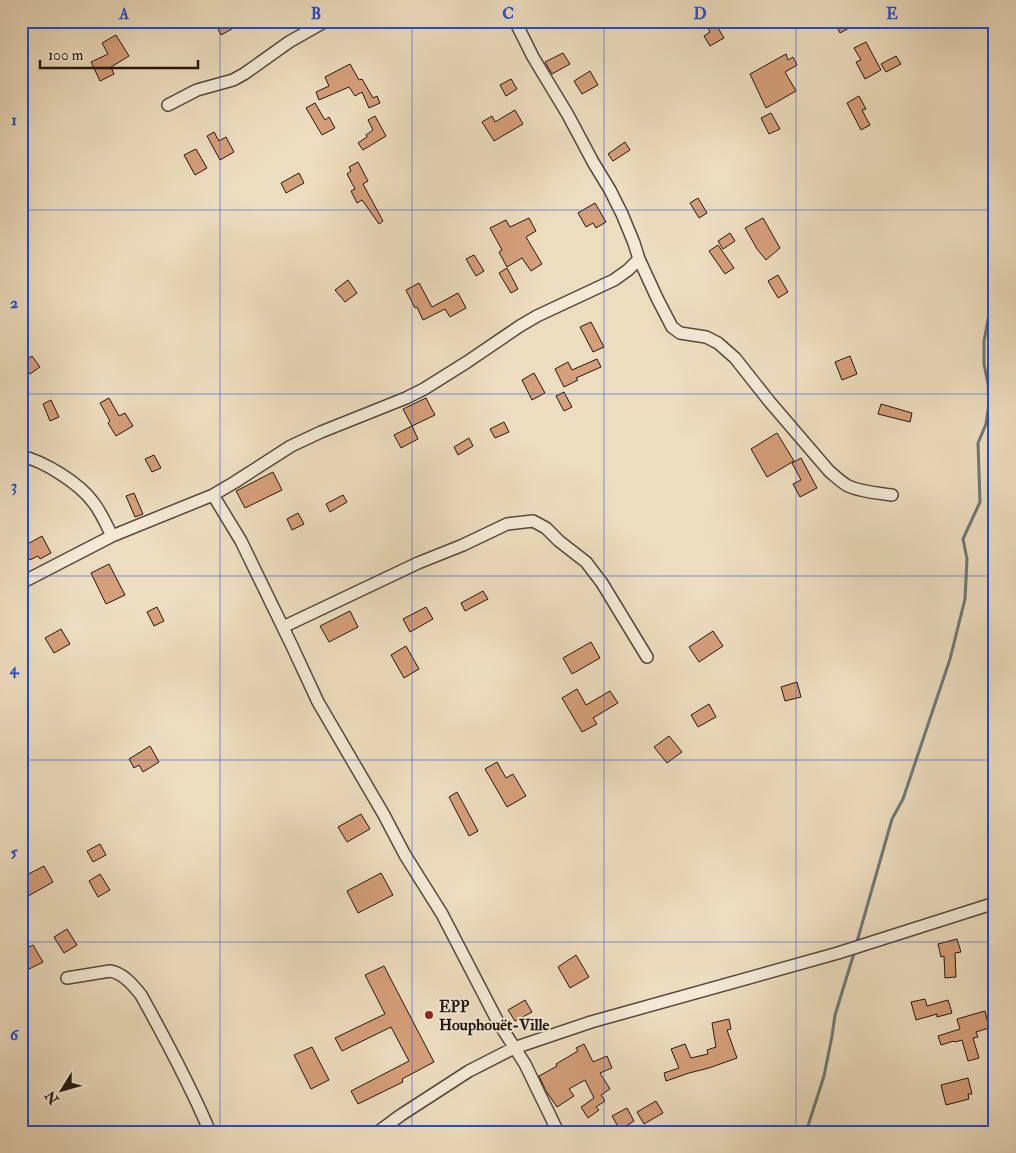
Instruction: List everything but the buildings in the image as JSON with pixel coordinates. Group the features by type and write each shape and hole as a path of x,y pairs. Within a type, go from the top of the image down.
{"street":[{"path":"168,105 197,90 233,80 289,42 326,21"},
{"path":"515,21 533,57 610,190 622,214 639,259 672,327 680,332 706,337 718,343 735,358 769,401 836,478 858,489 892,495"},
{"path":"21,583 112,536 213,495 291,446 424,389 537,316 614,280 639,259"},
{"path":"21,456 47,466 76,484 92,500 112,536"},
{"path":"213,495 241,541 318,702 405,854 442,914 498,1022 525,1064 558,1132"},
{"path":"283,627 507,524 533,521 546,528 586,562 602,583 648,657"},
{"path":"378,1132 455,1079 486,1061 514,1048 591,1022 838,954 995,903"},
{"path":"67,978 110,971 117,972 135,987 142,995 182,1071 210,1132"}],"waterway":[{"path":"856,945 892,819 903,799 950,659 965,599 967,559 963,539 980,502 978,443 986,424 989,404 984,364 984,341 995,282"},
{"path":"806,1132 824,1076 835,1015 855,950"}],"place":[{"name":"EPP Houphouët-Ville","path":"429,1015"}]}
